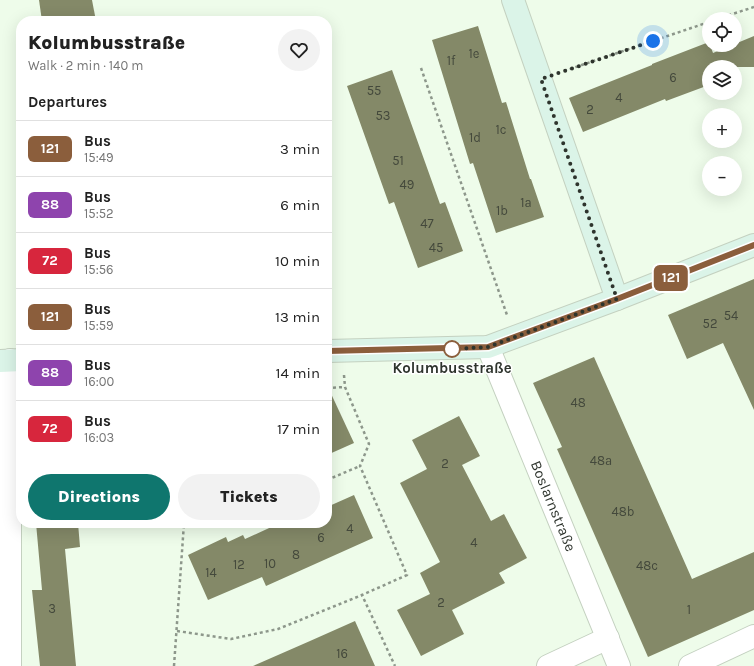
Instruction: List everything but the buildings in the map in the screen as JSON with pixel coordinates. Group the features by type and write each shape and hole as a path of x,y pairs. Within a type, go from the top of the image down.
{"street":[{"path":"513,0 617,299"},
{"path":"332,351 488,347 617,299 754,245"},
{"name":"Boslarnstraße","path":"488,347 619,666"},
{"path":"10,360 10,666"},
{"path":"690,666 754,636"},
{"path":"548,666 608,638"}],"path":[{"path":"739,12 754,7"},
{"path":"541,79 702,24"},
{"path":"421,68 515,337"},
{"path":"332,388 344,387 369,444 360,466 332,478"},
{"path":"177,631 231,639 278,630 407,575 360,466"},
{"path":"174,666 184,528"},
{"path":"362,595 395,666"}],"bus line":[{"name":"121","path":"332,351 488,347 617,299 754,245"}],"place":[{"name":"Kolumbusstraße","path":"452,349"}],"route":[{"path":"452,349 488,347 617,299 541,79 653,41"}]}
